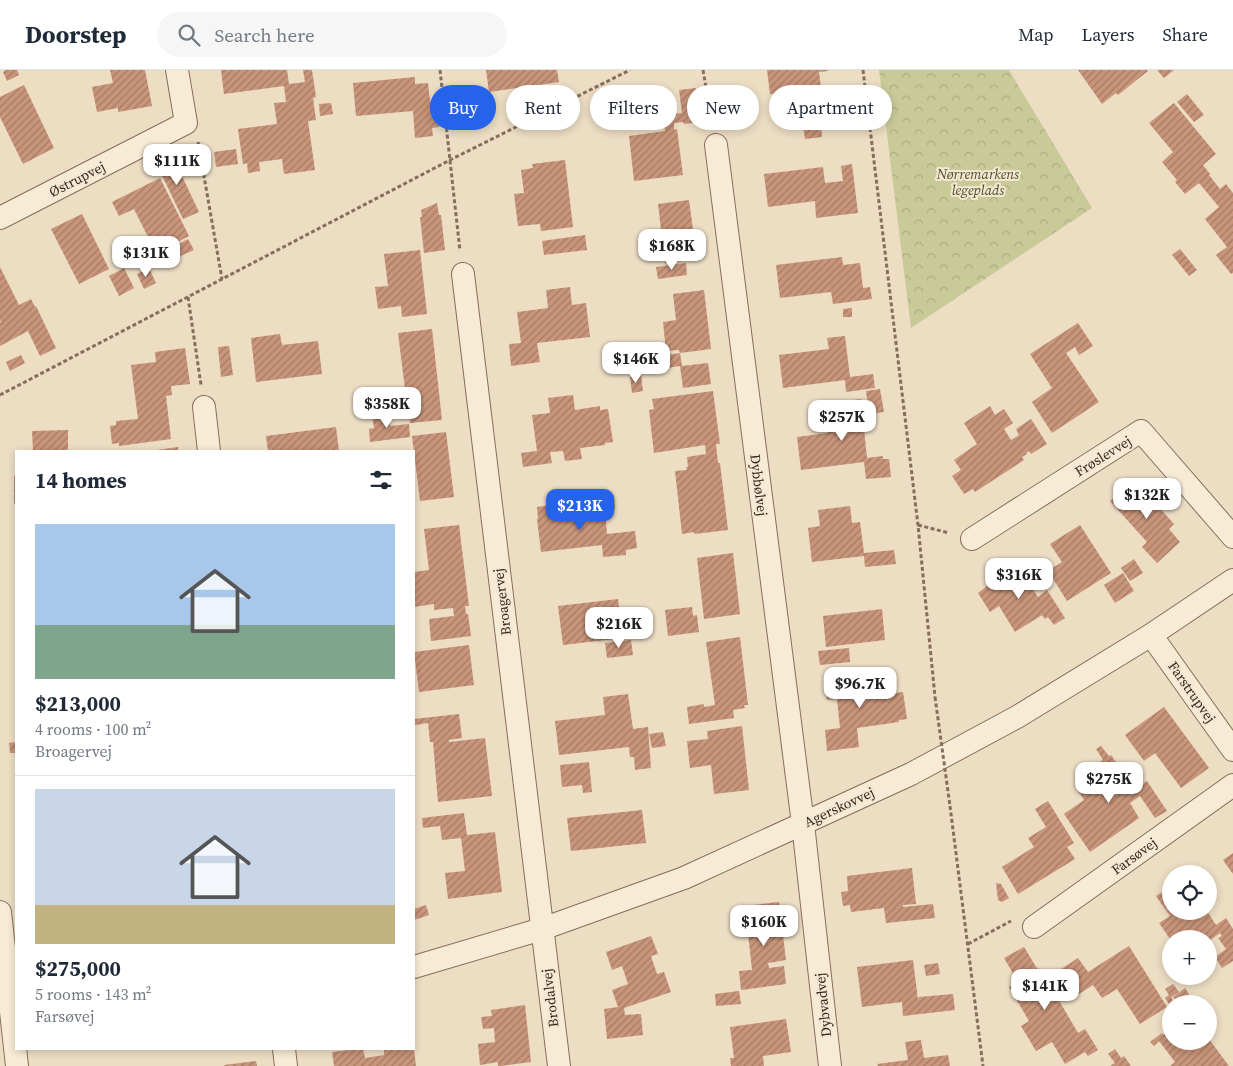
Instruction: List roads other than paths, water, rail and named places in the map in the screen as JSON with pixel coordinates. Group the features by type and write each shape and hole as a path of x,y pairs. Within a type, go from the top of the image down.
{"street":[{"name":"Østrupvej","path":"0,218 186,123 177,70"},
{"name":"Dybbølvej","path":"716,145 803,824"},
{"name":"Broagervej","path":"463,274 542,929"},
{"path":"204,408 209,450"},
{"name":"Frøslevvej","path":"972,539 1141,431 1233,537"},
{"name":"Agerskovvej","path":"415,967 542,929 684,878 911,774 1018,717 1151,635 1233,580"},
{"name":"Farstrupvej","path":"1151,635 1233,750"},
{"name":"Farsøvej","path":"1034,927 1233,785"},
{"name":"Dybvadvej","path":"803,824 830,1066"},
{"path":"0,912 10,1044 17,1066"},
{"name":"Brodalvej","path":"542,929 559,1066"},
{"path":"284,1050 286,1066"}],"park label":[{"name":"Nørremarkens legeplads","path":"978,182"}]}
